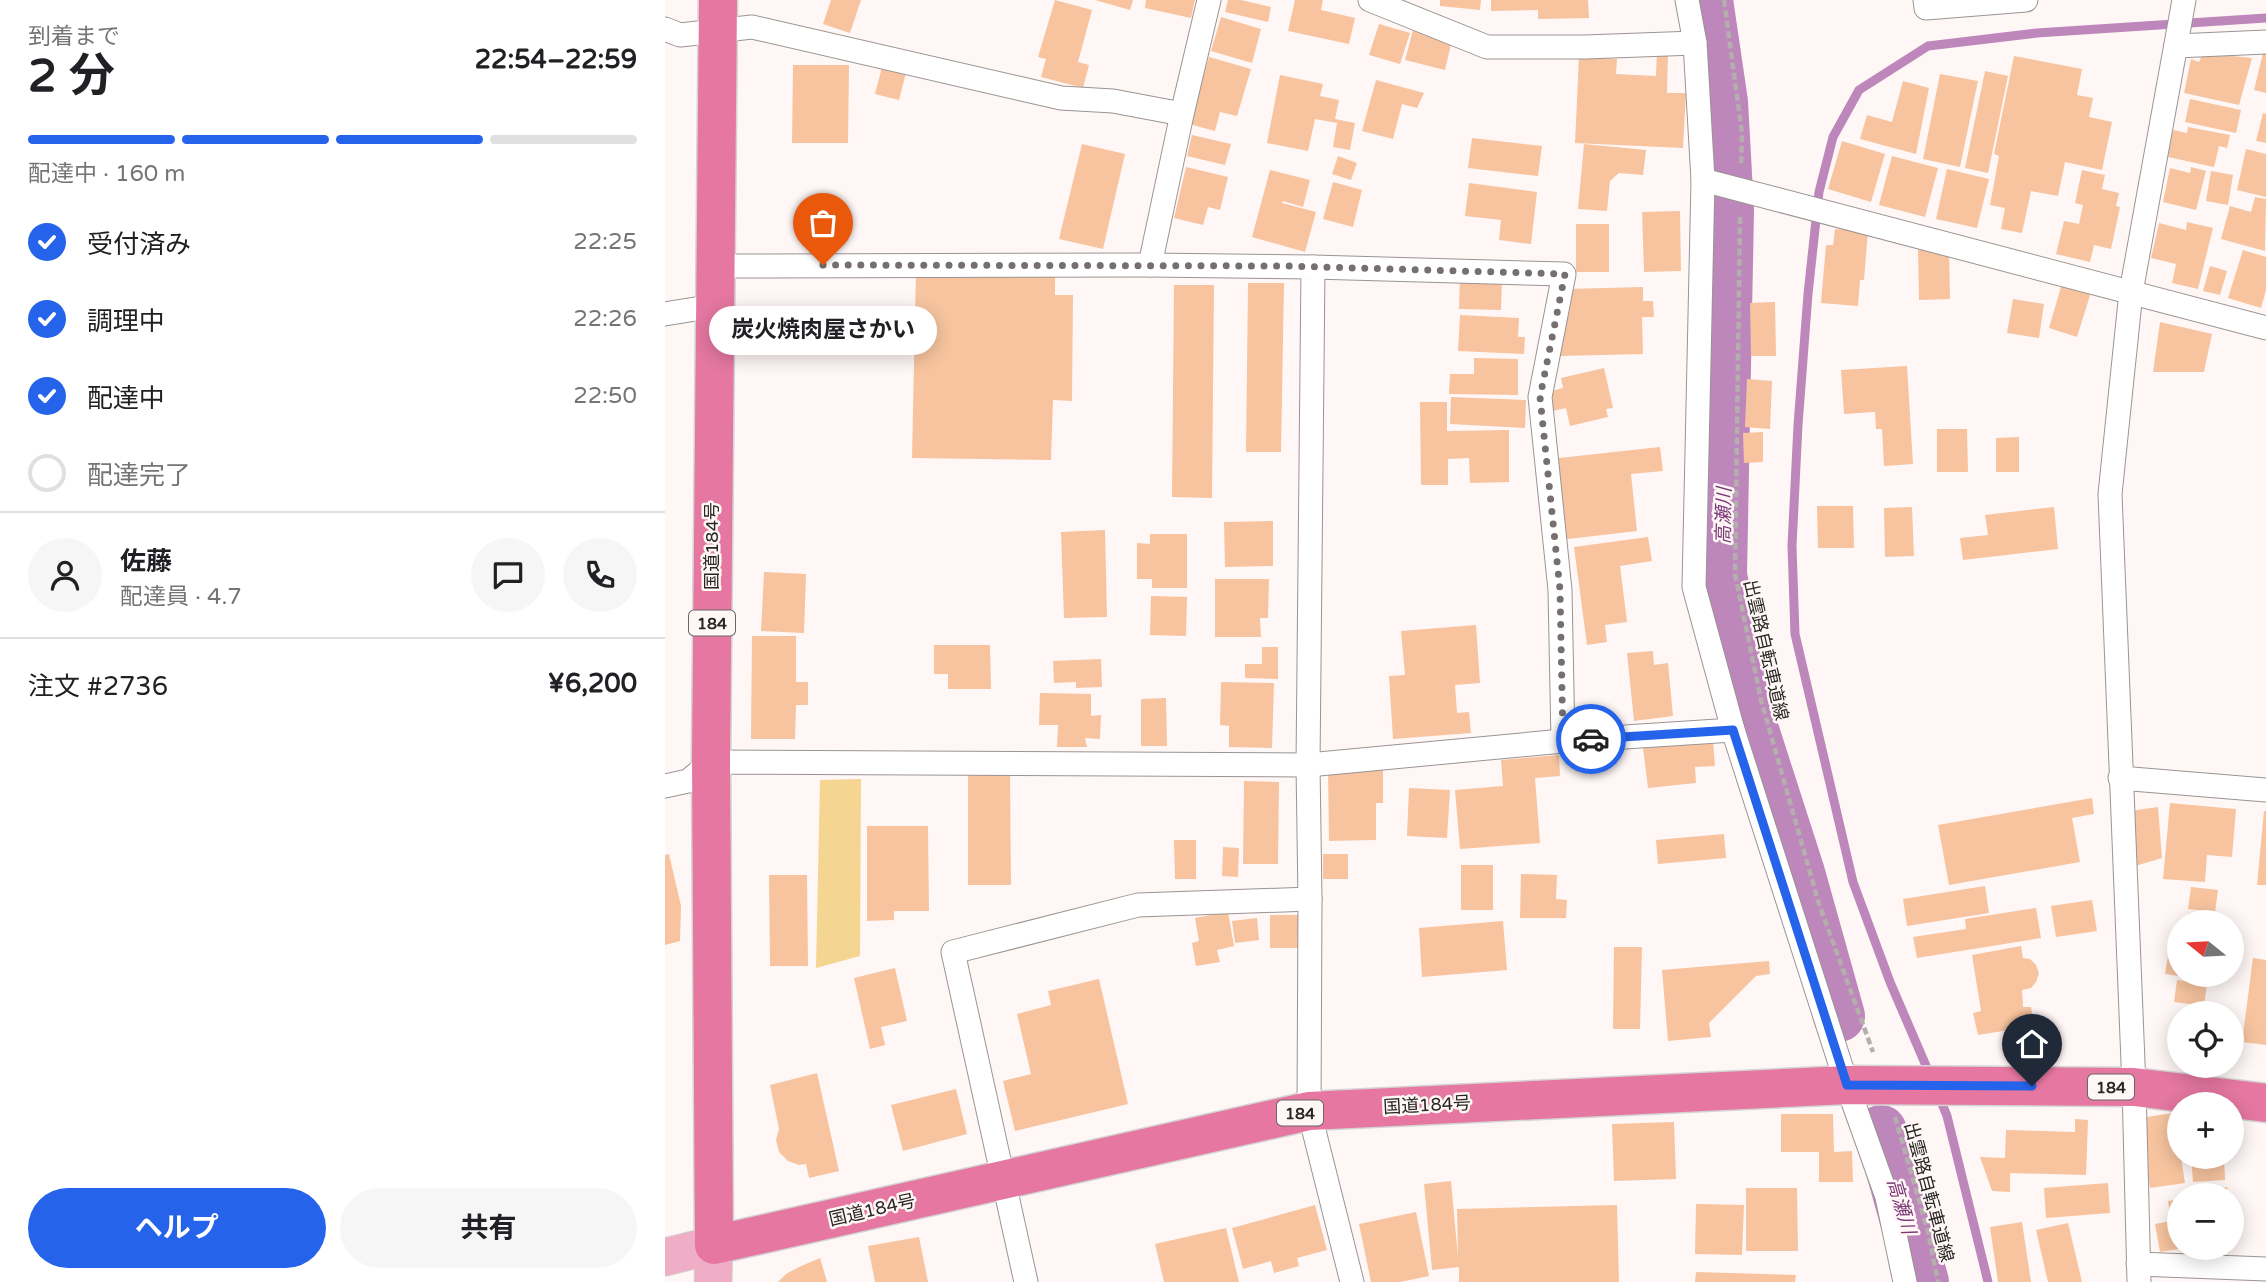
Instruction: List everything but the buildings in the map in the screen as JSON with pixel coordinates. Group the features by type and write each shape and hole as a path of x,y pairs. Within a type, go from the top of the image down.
{"highway":[{"name":"国道184号","path":"717,16 711,762 714,1264 1004,1180 1309,1111 1890,1084 2134,1087 2266,1103"}],"main road":[{"path":"665,1257 714,1264"}],"street":[{"path":"1150,265 1209,0"},
{"path":"1370,0 1487,47 1695,43"},
{"path":"1687,0 1695,43 1703,180 1694,587 1733,730 1847,1085 1887,1197 1905,1282"},
{"path":"1925,0 1926,8 2026,0"},
{"path":"2184,0 2131,292 2110,494 2134,1087 2138,1273 2266,1269"},
{"path":"665,29 680,35 717,16 752,27 1061,98 1112,101 1182,114"},
{"path":"2176,46 2266,42"},
{"path":"1703,180 2266,328"},
{"path":"714,266 1150,265 1565,274 1540,397 1560,590 1563,741"},
{"path":"1313,267 1308,765 1309,1111 1352,1282"},
{"path":"665,314 714,306"},
{"path":"665,786 688,781 711,762 1308,765 1563,741 1733,730"},
{"path":"2120,778 2266,790"},
{"path":"1026,1282 953,952 1138,905 1310,900"}],"path":[{"name":"出雲路自転車道線","path":"1724,0 1742,133 1735,574 1762,700 1819,904 1890,1084 1928,1231 1938,1282"}],"shaded area":[{"path":"861,779 860,956 816,968 820,780"}],"waterway":[{"name":"高瀬川","path":"1707,0 1722,102 1728,210 1721,575 1750,721 1799,873 1839,1016"},
{"path":"1930,1075 1890,982 1853,882 1795,634 1792,546 1808,294 1819,192 1833,137 1859,90 1928,46 2037,33 2266,18"},
{"path":"1938,1094 1947,1116 1988,1282"},
{"name":"高瀬川","path":"1881,1131 1923,1282"}],"way so far":[{"path":"823,265 1286,266 1565,274 1540,397 1560,590 1563,741 1591,739"}],"place":[{"name":"炭火焼肉屋さかい","path":"823,265"}],"route":[{"path":"1591,739 1733,730 1847,1085 2032,1086"}]}
